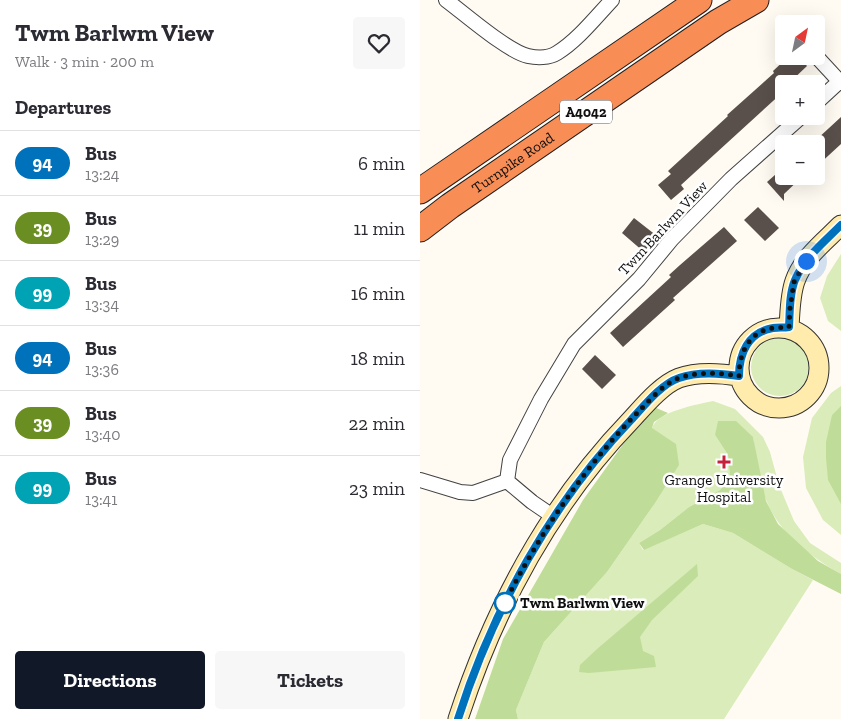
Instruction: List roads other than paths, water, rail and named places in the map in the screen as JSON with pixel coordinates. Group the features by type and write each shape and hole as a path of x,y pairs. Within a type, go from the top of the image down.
{"highway":[{"name":"Turnpike Road","path":"420,191 699,0"},
{"name":"Turnpike Road","path":"420,229 450,206 710,27 756,0"}],"main road":[{"path":"789,327 794,282 814,251 841,225"},
{"path":"789,327 808,339 816,350 820,364 819,378 813,391 803,401 791,407 777,408 763,405 751,397 739,376 739,362 743,350 750,340 760,332 772,328 789,327"},
{"path":"458,719 471,678 493,626 520,573 554,516 580,478 656,393 678,378 703,373 723,373 739,376"}],"street":[{"path":"446,0 510,47 526,56 541,58 556,54 569,45 612,0"},
{"path":"824,65 840,82 825,95"},
{"name":"Twm Barlwm View","path":"507,482 510,460 541,399 574,344 639,279 672,239 731,179 792,125"},
{"path":"420,480 460,492 473,493 507,482 532,502 554,516"}],"place":[{"name":"Grange University Hospital","path":"724,462"},
{"name":"Twm Barlwm View","path":"505,603"}]}
